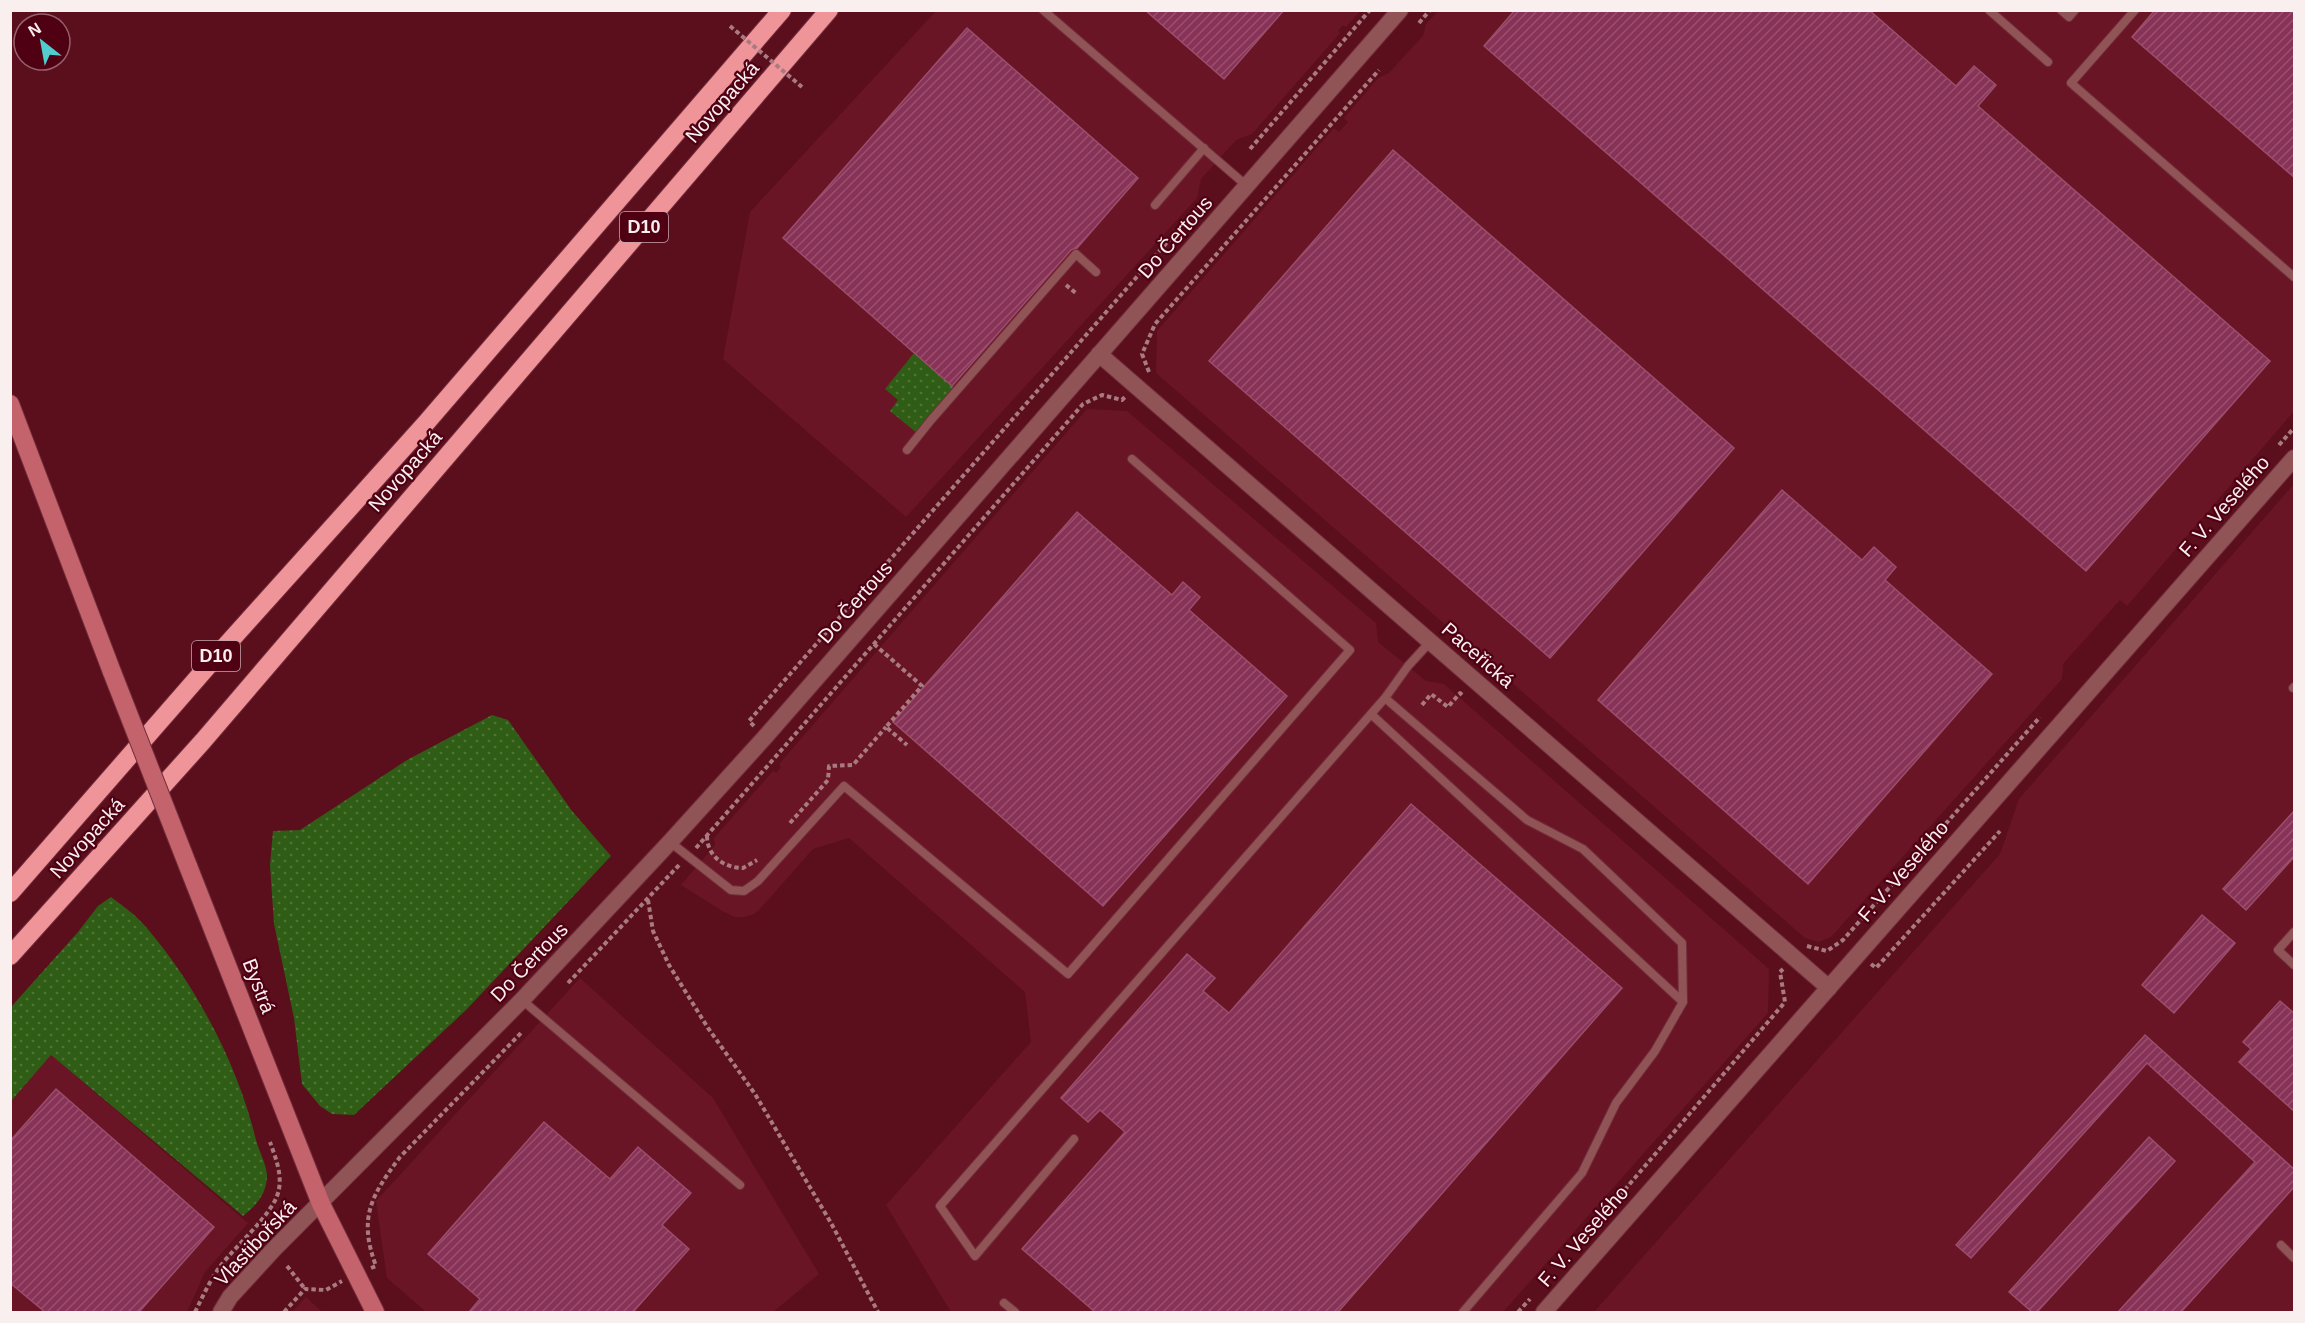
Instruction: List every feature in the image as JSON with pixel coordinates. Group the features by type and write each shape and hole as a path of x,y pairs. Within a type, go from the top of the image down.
{"highway":[{"name":"Novopacká","path":"10,893 221,651 426,423 782,10"},
{"name":"Novopacká","path":"10,956 210,732 829,10"}],"street":[{"name":"Do Čertous","path":"321,1204 522,1000 766,736 1401,10"},
{"name":"Paceřická","path":"1100,354 1828,988"},
{"name":"Bystrá","path":"10,404 112,672 321,1204 375,1312"},
{"name":"F. V. Veselého","path":"1544,1312 2295,458"},
{"name":"Vlastibořská","path":"221,1312 230,1297 274,1249 321,1204"}],"lane":[{"path":"1043,10 1247,186"},
{"path":"1989,10 2048,63"},
{"path":"2061,10 2069,17 2075,10"},
{"path":"2135,10 2071,83 2295,277"},
{"path":"1155,205 1204,148"},
{"path":"907,450 1076,255 1096,272"},
{"path":"670,842 731,890 744,891 758,881 844,786 1068,974 1350,650 1132,459"},
{"path":"1074,1139 975,1256 940,1206 1385,698 1408,666 1430,642"},
{"path":"1385,698 1527,820 1583,849 1682,943 1683,1002 1655,1051 1616,1103 1581,1173 1463,1312"},
{"path":"1371,714 1683,1002"},
{"path":"2295,932 2278,950 2295,965"},
{"path":"522,1000 740,1185"},
{"path":"2281,1245 2295,1258"},
{"path":"1004,1303 1015,1312"}],"path":[{"path":"1250,148 1370,10"},
{"path":"1419,23 1430,10"},
{"path":"730,26 802,87"},
{"path":"1157,379 1148,371 1142,354 1155,324 1379,70"},
{"path":"766,736 749,721 1204,200"},
{"path":"567,983 688,857 1083,404 1102,395 1122,400 1148,371"},
{"path":"2272,454 2295,428"},
{"path":"789,824 828,780 829,766 853,765 922,686 874,644"},
{"path":"1422,705 1431,694 1448,707 1460,693 1467,700"},
{"path":"1603,1215 1785,1002 1780,972 1802,945 1827,951 1843,940 2041,717"},
{"path":"886,727 907,745"},
{"path":"707,835 710,851 733,868 743,868 758,858"},
{"path":"648,899 653,931 669,965 708,1028 755,1094 831,1223 878,1312"},
{"path":"287,1266 305,1289 326,1290 376,1266 368,1237 367,1222 373,1200 386,1176 400,1157 521,1032"},
{"path":"195,1312 220,1266 270,1208 278,1195 280,1179 278,1164 270,1142"},
{"path":"284,1312 305,1289"},
{"path":"1518,1312 1534,1295"}],"shaded area":[{"path":"936,11 1360,11 1346,27 1343,25 1338,31 1340,33 1252,134 1236,140 1201,179 1197,198 906,517 723,359 750,212"},
{"path":"1438,11 2294,11 2294,411 2127,606 2120,600 2063,664 2062,679 1831,937 1819,942 1805,938 1156,373 1157,331 1334,128 1339,132 1348,122 1344,118 1378,78 1389,73 1423,36 1426,24"},
{"path":"1087,409 1127,411 1376,623 1378,642 1426,681 1444,684 1769,969 1768,1013 1503,1312 951,1312 886,1205 1031,1042 1025,992 849,838 813,849 760,909 744,917 735,917 724,912 681,885 715,845 714,838 773,771 776,773 781,767 779,764"},
{"path":"2294,484 2294,1312 1594,1312 2000,854 2019,799"},
{"path":"580,978 713,1098 819,1274 773,1312 426,1312 387,1278 376,1201"},
{"path":"51,1055 248,1223 205,1272 187,1312 11,1312 11,1100"},
{"path":"306,1297 322,1312 292,1312"}],"green space":[{"path":"914,353 955,388 917,433 890,411 898,400 885,389"},
{"path":"492,715 508,720 572,811 611,856 466,1010 354,1115 332,1114 320,1106 302,1084 294,1018 274,924 270,865 273,831 300,830 407,760"},
{"path":"111,897 142,923 182,974 213,1027 238,1083 267,1175 260,1198 243,1216 51,1055 11,1101 11,1007 78,932 98,906"}],"building":[{"path":"1145,10 1284,10 1224,79"},
{"path":"1515,10 1869,10 1956,86 1974,66 1996,85 1978,106 2270,361 2086,571 1484,46"},
{"path":"2155,10 2295,10 2295,178 2132,37"},
{"path":"967,28 1138,178 1077,248 1071,250 952,386 783,238"},
{"path":"1393,150 1734,448 1550,658 1209,361"},
{"path":"1782,490 1862,560 1874,547 1896,567 1885,580 1992,674 1808,884 1598,700"},
{"path":"1077,512 1172,595 1183,582 1200,597 1189,610 1287,696 1103,906 893,722"},
{"path":"1411,804 1622,988 1338,1312 1095,1312 1022,1249 1125,1132 1100,1110 1088,1122 1061,1098 1187,954 1215,978 1203,991 1229,1013"},
{"path":"2295,810 2295,856 2246,910 2223,889"},
{"path":"2202,915 2235,943 2174,1013 2142,985"},
{"path":"2280,1001 2295,1014 2295,1112 2239,1062 2251,1049 2243,1042"},
{"path":"2145,1035 2295,1170 2295,1186 2181,1312 2118,1312 2255,1162 2147,1063 1971,1258 1956,1245"},
{"path":"56,1089 214,1227 139,1312 45,1312 10,1283 10,1141"},
{"path":"544,1122 610,1179 638,1147 691,1193 662,1225 689,1249 633,1312 469,1312 480,1299 428,1254"},
{"path":"2149,1137 2175,1161 2037,1312 2032,1312 2009,1292"}]}
